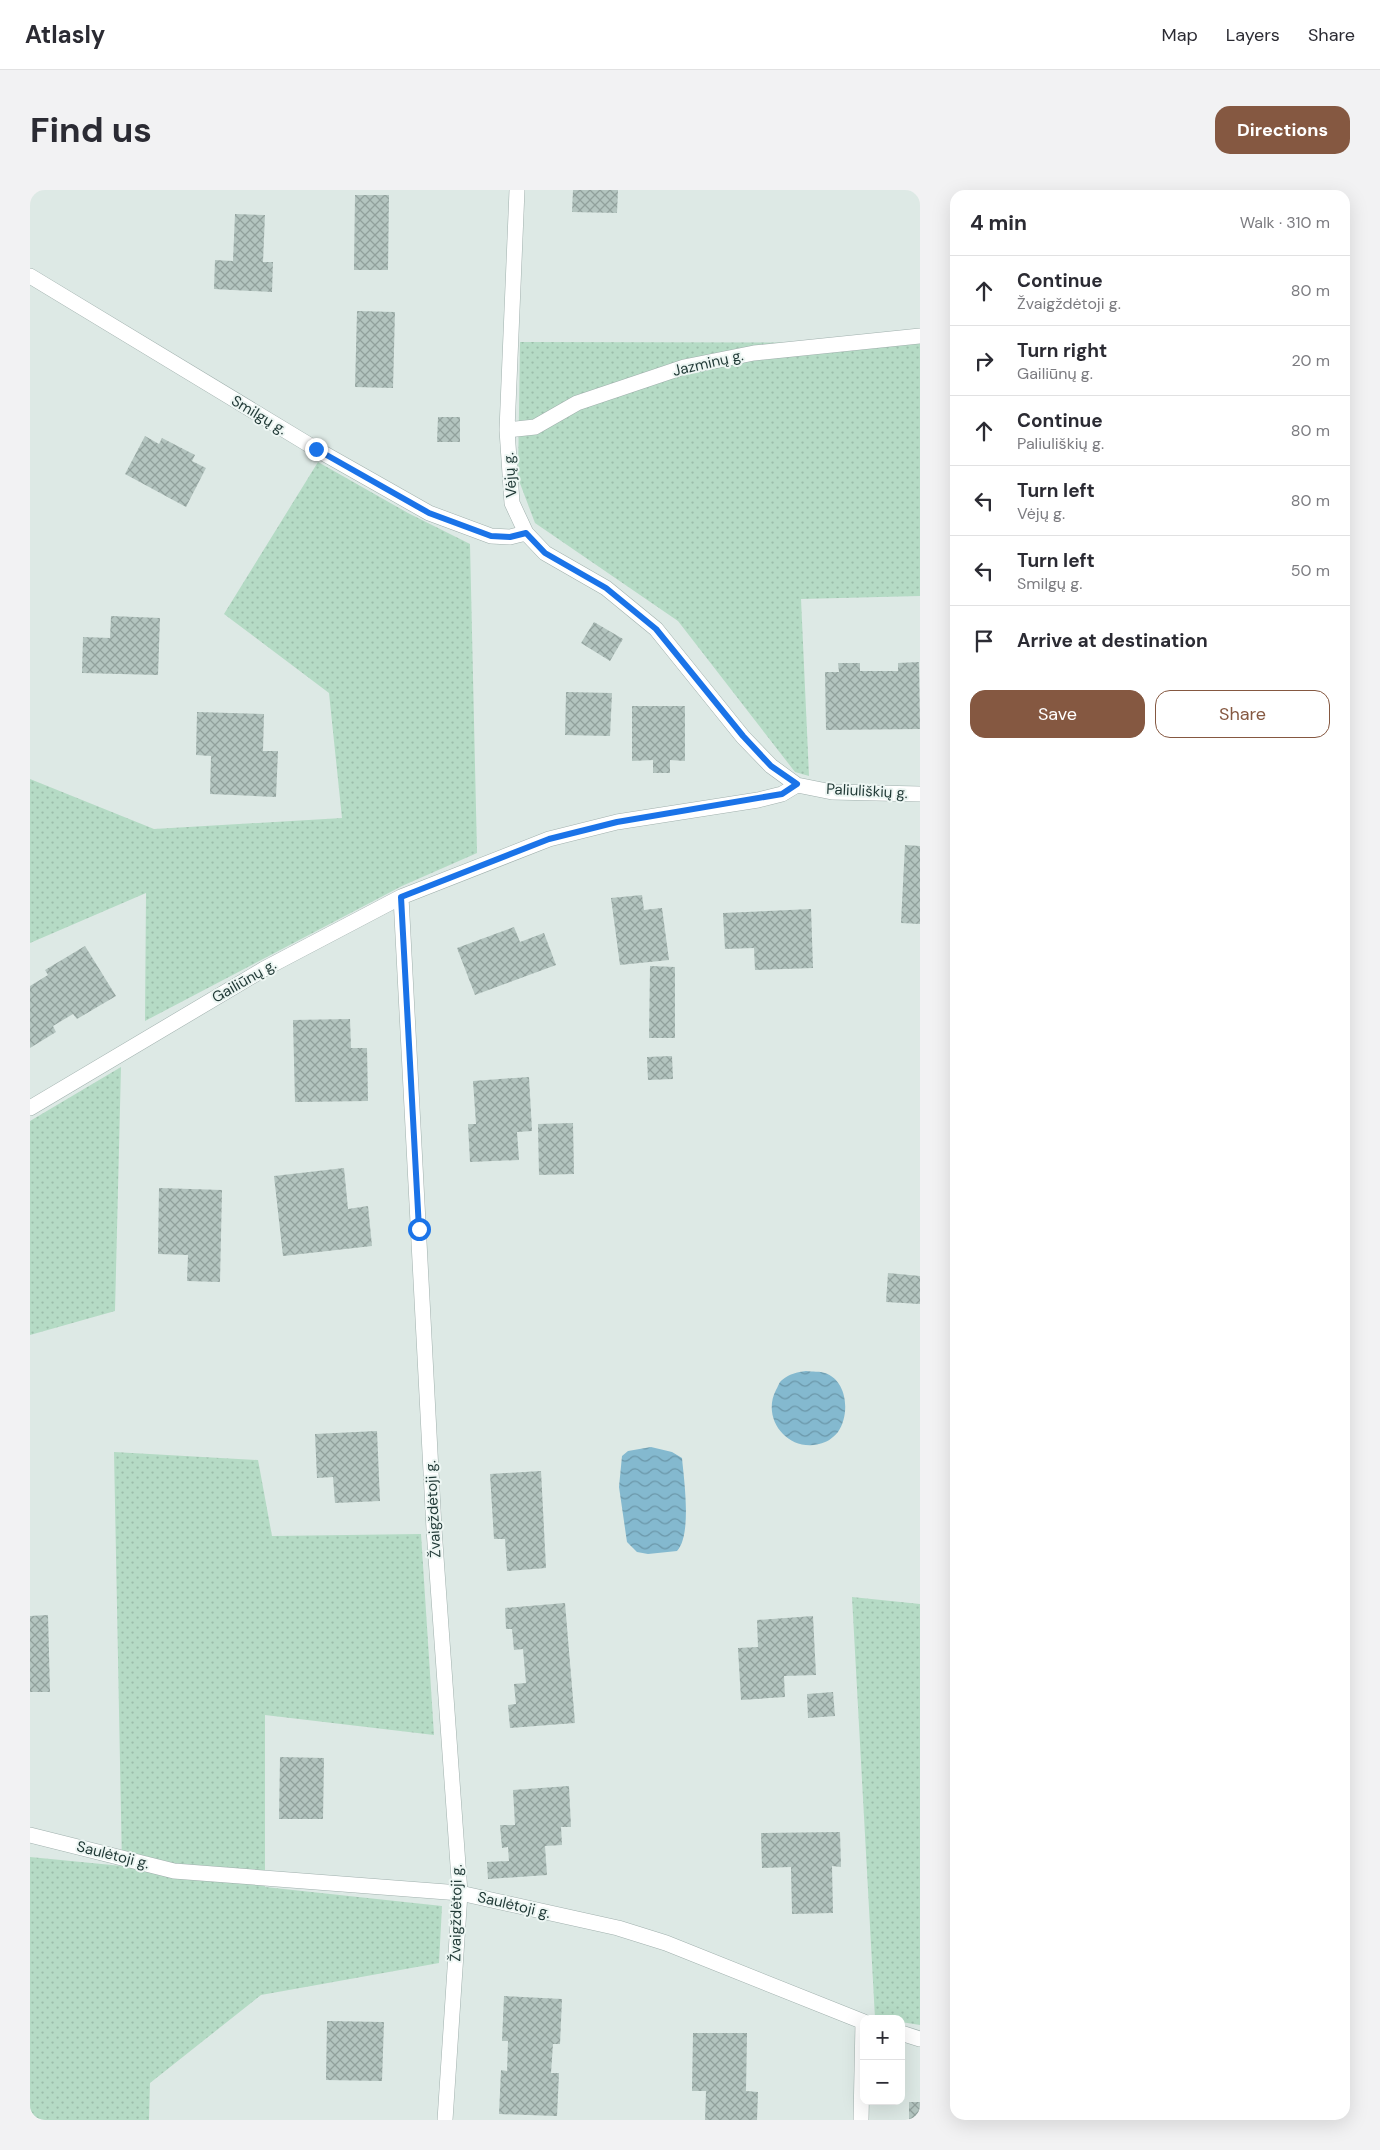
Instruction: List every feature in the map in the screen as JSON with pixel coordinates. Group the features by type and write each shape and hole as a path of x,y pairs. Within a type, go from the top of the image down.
{"street":[{"name":"Vėjų g.","path":"517,190 507,430 512,503 526,533 545,553 606,588 656,629 743,736 771,766 797,784"},
{"name":"Smilgų g.","path":"30,276 316,449 429,513 491,536 510,537 526,533"},
{"name":"Jazminų g.","path":"507,430 535,427 577,403 684,367 754,353 920,336"},
{"name":"Paliuliškių g.","path":"797,784 832,792 920,794"},
{"name":"Gailiūnų g.","path":"30,1108 264,969 401,897 549,839 617,822 766,798 782,794 797,784"},
{"name":"Žvaigždėtoji g.","path":"401,897 434,1529 460,1893 445,2120"},
{"name":"Saulėtoji g.","path":"30,1835 174,1871 460,1893 618,1928 666,1943 860,2020"},
{"path":"905,2034 920,2039"},
{"path":"861,2120 863,2060"}],"green space":[{"path":"520,342 920,343 920,596 801,599 809,776 795,772 678,621 535,523 518,478"},
{"path":"318,462 408,513 470,544 477,853 402,886 145,1021 146,893 30,943 30,779 154,829 342,818 329,693 224,614"},
{"path":"121,1067 115,1311 30,1335 30,1121"},
{"path":"114,1452 258,1460 272,1536 421,1534 434,1735 265,1715 265,1887 442,1906 439,1963 261,1995 150,2083 149,2120 30,2120 30,1857 122,1866"},
{"path":"852,1597 920,1604 920,2025 905,2023 905,2015 875,2015"}],"water":[{"path":"806,1371 823,1372 833,1377 838,1383 845,1399 844,1417 838,1432 819,1444 797,1443 788,1438 780,1431 772,1412 772,1401 781,1381 790,1375"},
{"path":"651,1447 672,1452 682,1458 686,1520 682,1543 677,1551 648,1554 637,1552 627,1542 619,1487 622,1456 628,1451"}],"building":[{"path":"573,190 618,190 617,213 572,212"},
{"path":"355,195 389,195 388,270 354,270"},
{"path":"235,214 265,215 263,262 273,262 272,292 214,289 215,260 233,261"},
{"path":"357,311 395,312 393,388 355,387"},
{"path":"438,417 460,417 460,442 437,442"},
{"path":"145,436 159,444 162,438 195,455 192,461 206,468 186,507 125,474"},
{"path":"111,616 160,618 158,675 82,673 83,637 110,638"},
{"path":"594,622 623,639 610,661 581,643"},
{"path":"919,662 920,729 826,730 825,672 839,672 838,663 860,663 860,671 898,671 898,663"},
{"path":"566,692 612,693 610,736 565,735"},
{"path":"632,706 685,706 685,761 670,760 670,773 653,773 653,760 632,761"},
{"path":"197,712 264,714 263,751 278,751 276,797 210,794 211,756 196,755"},
{"path":"905,845 920,846 920,924 901,923"},
{"path":"642,895 644,910 662,908 669,960 620,965 611,898"},
{"path":"811,909 813,968 755,970 754,948 725,949 723,913"},
{"path":"514,927 520,942 544,933 556,965 475,995 457,948"},
{"path":"85,946 116,996 77,1019 73,1014 53,1026 56,1032 30,1048 30,986 48,975 45,970"},
{"path":"650,966 675,967 675,1038 649,1038"},
{"path":"350,1019 351,1048 367,1048 368,1101 295,1102 293,1020"},
{"path":"672,1056 673,1079 648,1080 647,1057"},
{"path":"529,1077 532,1131 517,1132 519,1160 470,1162 468,1124 476,1124 473,1081"},
{"path":"573,1123 574,1174 539,1175 538,1124"},
{"path":"344,1168 348,1209 368,1206 372,1246 283,1256 274,1176"},
{"path":"159,1188 222,1190 220,1282 187,1281 188,1255 158,1254"},
{"path":"888,1273 920,1276 920,1304 886,1302"},
{"path":"377,1431 380,1501 335,1503 333,1477 317,1478 315,1434"},
{"path":"541,1471 546,1568 507,1571 505,1539 494,1539 490,1474"},
{"path":"565,1603 575,1723 510,1728 508,1705 516,1704 514,1684 526,1683 523,1649 514,1650 512,1629 506,1629 505,1608"},
{"path":"48,1615 50,1692 30,1692 30,1616"},
{"path":"813,1616 816,1675 784,1676 785,1697 741,1700 738,1648 758,1647 757,1620"},
{"path":"833,1692 835,1716 808,1718 807,1694"},
{"path":"280,1757 324,1758 323,1819 279,1819"},
{"path":"569,1786 571,1827 561,1827 562,1845 545,1846 547,1875 488,1879 487,1862 509,1861 508,1847 502,1848 500,1825 515,1825 513,1790"},
{"path":"840,1832 841,1867 832,1866 833,1913 792,1914 791,1867 762,1868 761,1833"},
{"path":"504,1996 562,1999 560,2044 553,2044 551,2073 559,2073 557,2116 499,2114 501,2070 507,2071 508,2041 502,2041"},
{"path":"327,2021 384,2022 382,2081 326,2080"},
{"path":"693,2033 747,2033 746,2091 758,2092 757,2120 705,2120 706,2091 692,2091"},
{"path":"909,2102 920,2102 920,2120 909,2120"}],"route":[{"path":"316,449 429,513 491,536 510,537 526,533 545,553 606,588 656,629 743,736 771,766 797,784 782,794 758,800 617,822 549,839 401,897 419,1229"}]}
